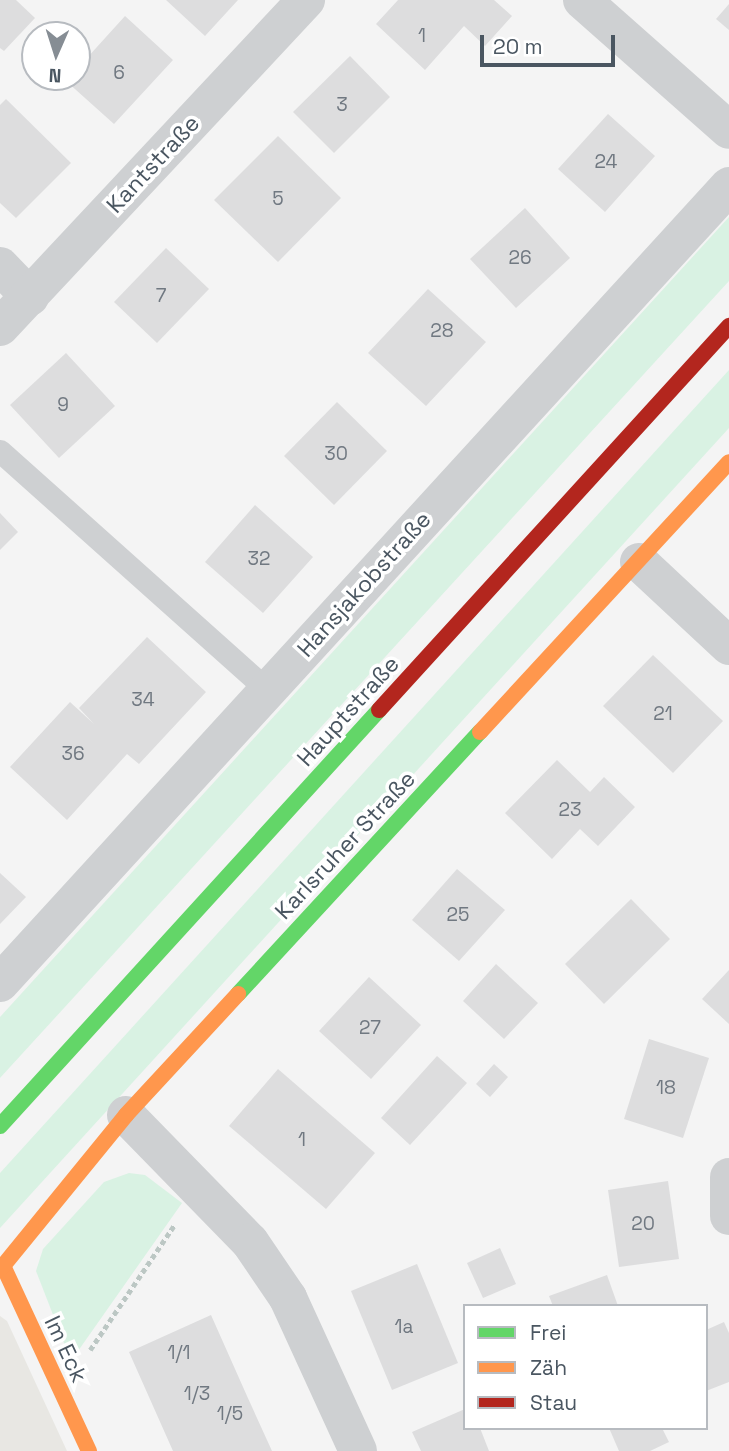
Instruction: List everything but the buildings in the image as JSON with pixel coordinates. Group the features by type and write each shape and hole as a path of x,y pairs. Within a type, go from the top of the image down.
{"street":[{"name":"Kantstraße","path":"0,327 306,0"},
{"path":"583,0 729,130"},
{"name":"Hansjakobstraße","path":"0,983 729,186"},
{"path":"0,267 30,297"},
{"name":"Hauptstraße","path":"0,1126 729,326"},
{"name":"Karlsruher Straße","path":"3,1266 126,1115 729,462"},
{"path":"639,562 729,646"},
{"path":"126,1115 250,1242 288,1298 358,1451"},
{"path":"729,1177 729,1216"},
{"name":"Im Eck","path":"3,1266 89,1451"}],"lane":[{"path":"0,451 267,690"}],"path":[{"path":"56,1381 79,1366 186,1207 201,1193"}],"shaded area":[{"path":"0,1316 7,1321 67,1451 0,1451"}],"green space":[{"path":"729,217 729,281 0,1078 0,1017"},
{"path":"729,370 729,428 0,1228 0,1173"},
{"path":"129,1173 145,1175 182,1203 71,1361 36,1271 43,1249 104,1182"}],"traffic: fast":[{"path":"0,1126 379,710"},
{"path":"238,994 480,732"}],"traffic: slow":[{"path":"480,732 729,462"},
{"path":"89,1451 3,1266 126,1115 238,994"}],"traffic: jam":[{"path":"379,710 729,326"}]}
